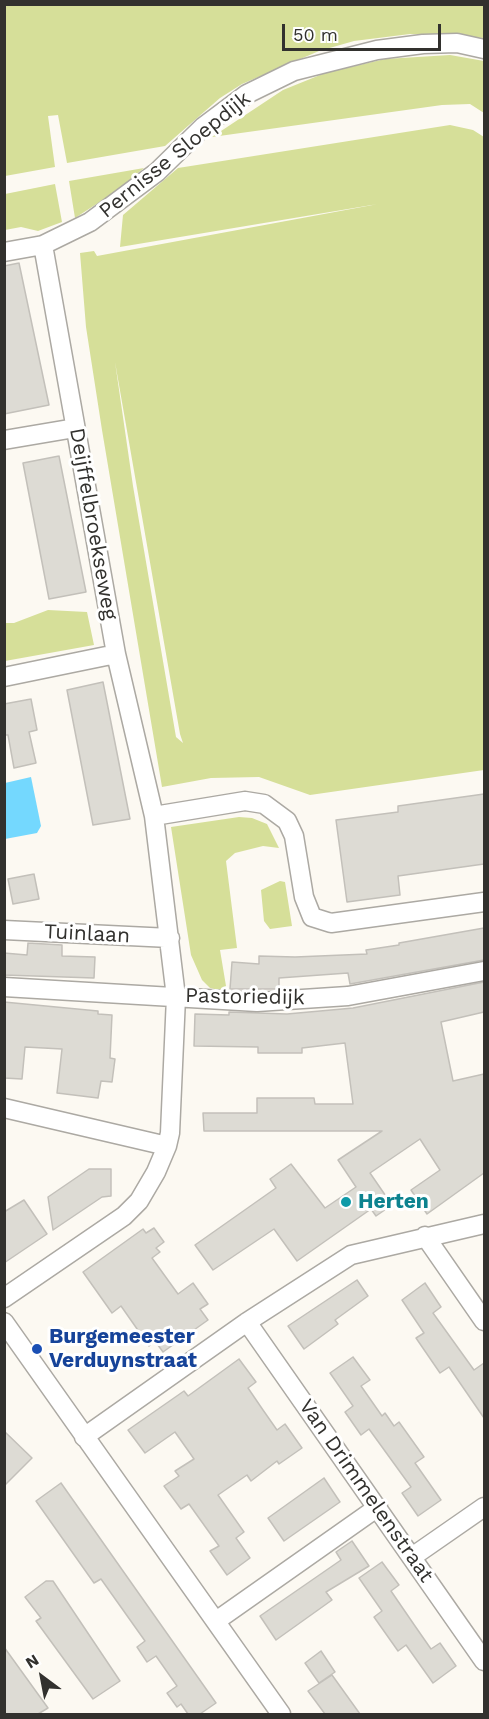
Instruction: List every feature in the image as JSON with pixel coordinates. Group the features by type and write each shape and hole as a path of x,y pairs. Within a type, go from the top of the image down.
{"street":[{"name":"Pernisse Sloepdijk","path":"4,252 35,246 90,222 157,172 203,127 247,94 294,71 377,50 423,44 457,43 484,49"},
{"name":"Deijffelbroekseweg","path":"4,1298 124,1216 139,1201 156,1172 170,1133 176,996 154,816 116,654 75,428 35,246"},
{"path":"4,440 75,428"},
{"path":"4,677 116,654"},
{"path":"154,816 245,801 264,804 287,821 294,836 304,897 312,916 331,923 484,902"},
{"name":"Tuinlaan","path":"4,930 170,938"},
{"name":"Pastoriedijk","path":"4,987 256,1002 348,996 484,971"},
{"path":"4,1108 167,1146"},
{"path":"84,1437 247,1322 351,1255 484,1224"},
{"path":"425,1236 484,1321"},
{"path":"4,1322 282,1714"},
{"name":"Van Drimmelenstraat","path":"247,1322 484,1660"},
{"path":"216,1621 378,1507"},
{"path":"412,1557 484,1507"}],"green space":[{"path":"4,5 484,5 484,38 410,34 354,41 319,51 242,84 220,98 165,146 67,163 58,115 48,116 55,167 5,176"},
{"path":"450,55 484,61 484,113 470,104 442,105 212,137 283,90 325,73 385,59"},
{"path":"450,125 473,130 484,137 484,770 310,795 259,777 211,778 162,787 86,327 80,253 94,251 97,256 378,204 120,247 123,215 178,168","holes":["115,362 183,743 176,737 133,486"]},
{"path":"144,168 118,190 75,218 69,181"},
{"path":"55,184 62,222 38,231 21,227 5,230 5,194"},
{"path":"48,610 87,612 94,645 5,661 5,623 14,623"},
{"path":"239,817 252,818 267,824 279,848 263,846 235,853 226,861 237,948 220,950 227,992 210,988 202,980 191,955 171,827"},
{"path":"280,881 285,882 292,926 270,929 264,921 261,890"}],"water":[{"path":"31,777 41,826 37,833 5,839 5,783"}],"building":[{"path":"19,263 49,405 4,414 4,266"},
{"path":"59,456 86,592 49,599 23,463"},
{"path":"103,682 130,819 93,825 67,690"},
{"path":"31,699 37,730 29,732 36,763 14,768 8,735 4,735 4,704"},
{"path":"484,794 484,864 398,876 400,895 347,902 336,820 398,812 398,806"},
{"path":"34,874 39,899 13,904 8,879"},
{"path":"484,928 484,960 350,984 348,973 279,978 279,989 230,989 232,962 259,964 259,956 367,954 366,950"},
{"path":"28,943 62,945 62,956 95,957 94,978 4,975 4,953 27,955"},
{"path":"484,982 484,1012 441,1022 453,1081 484,1074 484,1173 427,1214 411,1190 440,1170 420,1139 370,1173 392,1205 376,1216 371,1209 297,1261 274,1229 213,1270 195,1245 276,1188 270,1179 291,1164 325,1208 356,1187 338,1160 382,1131 204,1131 203,1113 257,1113 257,1098 314,1098 315,1104 353,1104 345,1043 302,1048 302,1053 258,1053 258,1047 194,1046 195,1014 229,1015 229,1012 287,1014 353,1008"},
{"path":"4,1002 98,1011 98,1014 112,1015 110,1058 115,1059 112,1082 101,1081 98,1098 57,1093 62,1049 25,1047 22,1079 4,1078"},
{"path":"89,1169 111,1169 111,1196 102,1197 53,1230 48,1197"},
{"path":"24,1200 47,1234 4,1263 4,1212"},
{"path":"154,1228 164,1242 156,1248 160,1252 152,1258 178,1294 193,1283 208,1304 200,1309 208,1320 163,1352 155,1341 149,1346 121,1306 112,1313 83,1272 143,1229 146,1233"},
{"path":"357,1280 368,1296 335,1320 338,1324 304,1349 288,1326"},
{"path":"425,1283 441,1307 433,1313 474,1370 484,1363 484,1418 449,1367 440,1373 416,1338 424,1333 402,1300"},
{"path":"353,1357 370,1380 361,1386 382,1416 385,1413 394,1426 399,1422 424,1457 415,1463 441,1500 418,1516 402,1493 411,1487 369,1429 361,1435 345,1412 353,1406 330,1373"},
{"path":"239,1359 256,1382 248,1388 277,1430 285,1424 302,1448 279,1464 277,1461 251,1481 247,1475 218,1495 244,1532 236,1538 250,1558 227,1575 210,1551 219,1546 189,1504 181,1509 164,1486 179,1476 175,1471 194,1459 175,1432 145,1453 128,1430 184,1391 188,1396"},
{"path":"4,1431 32,1458 4,1486"},
{"path":"324,1478 340,1502 284,1541 268,1518"},
{"path":"61,1483 216,1703 200,1714 188,1714 181,1704 177,1707 167,1693 177,1686 156,1656 147,1662 137,1647 145,1641 101,1579 94,1583 36,1501"},
{"path":"352,1541 369,1566 326,1592 332,1600 276,1640 260,1616 341,1560 336,1552"},
{"path":"382,1562 399,1585 391,1591 431,1649 440,1643 456,1666 433,1683 406,1645 398,1651 374,1617 382,1611 359,1578"},
{"path":"46,1581 53,1581 120,1681 93,1699 36,1621 41,1618 25,1597"},
{"path":"4,1647 48,1708 38,1714 4,1714"},
{"path":"321,1651 335,1672 319,1683 305,1663"},
{"path":"332,1675 360,1714 325,1714 308,1691"}],"place":[{"name":"Herten","path":"346,1202"},
{"name":"Burgemeester Verduynstraat","path":"37,1349"}]}
